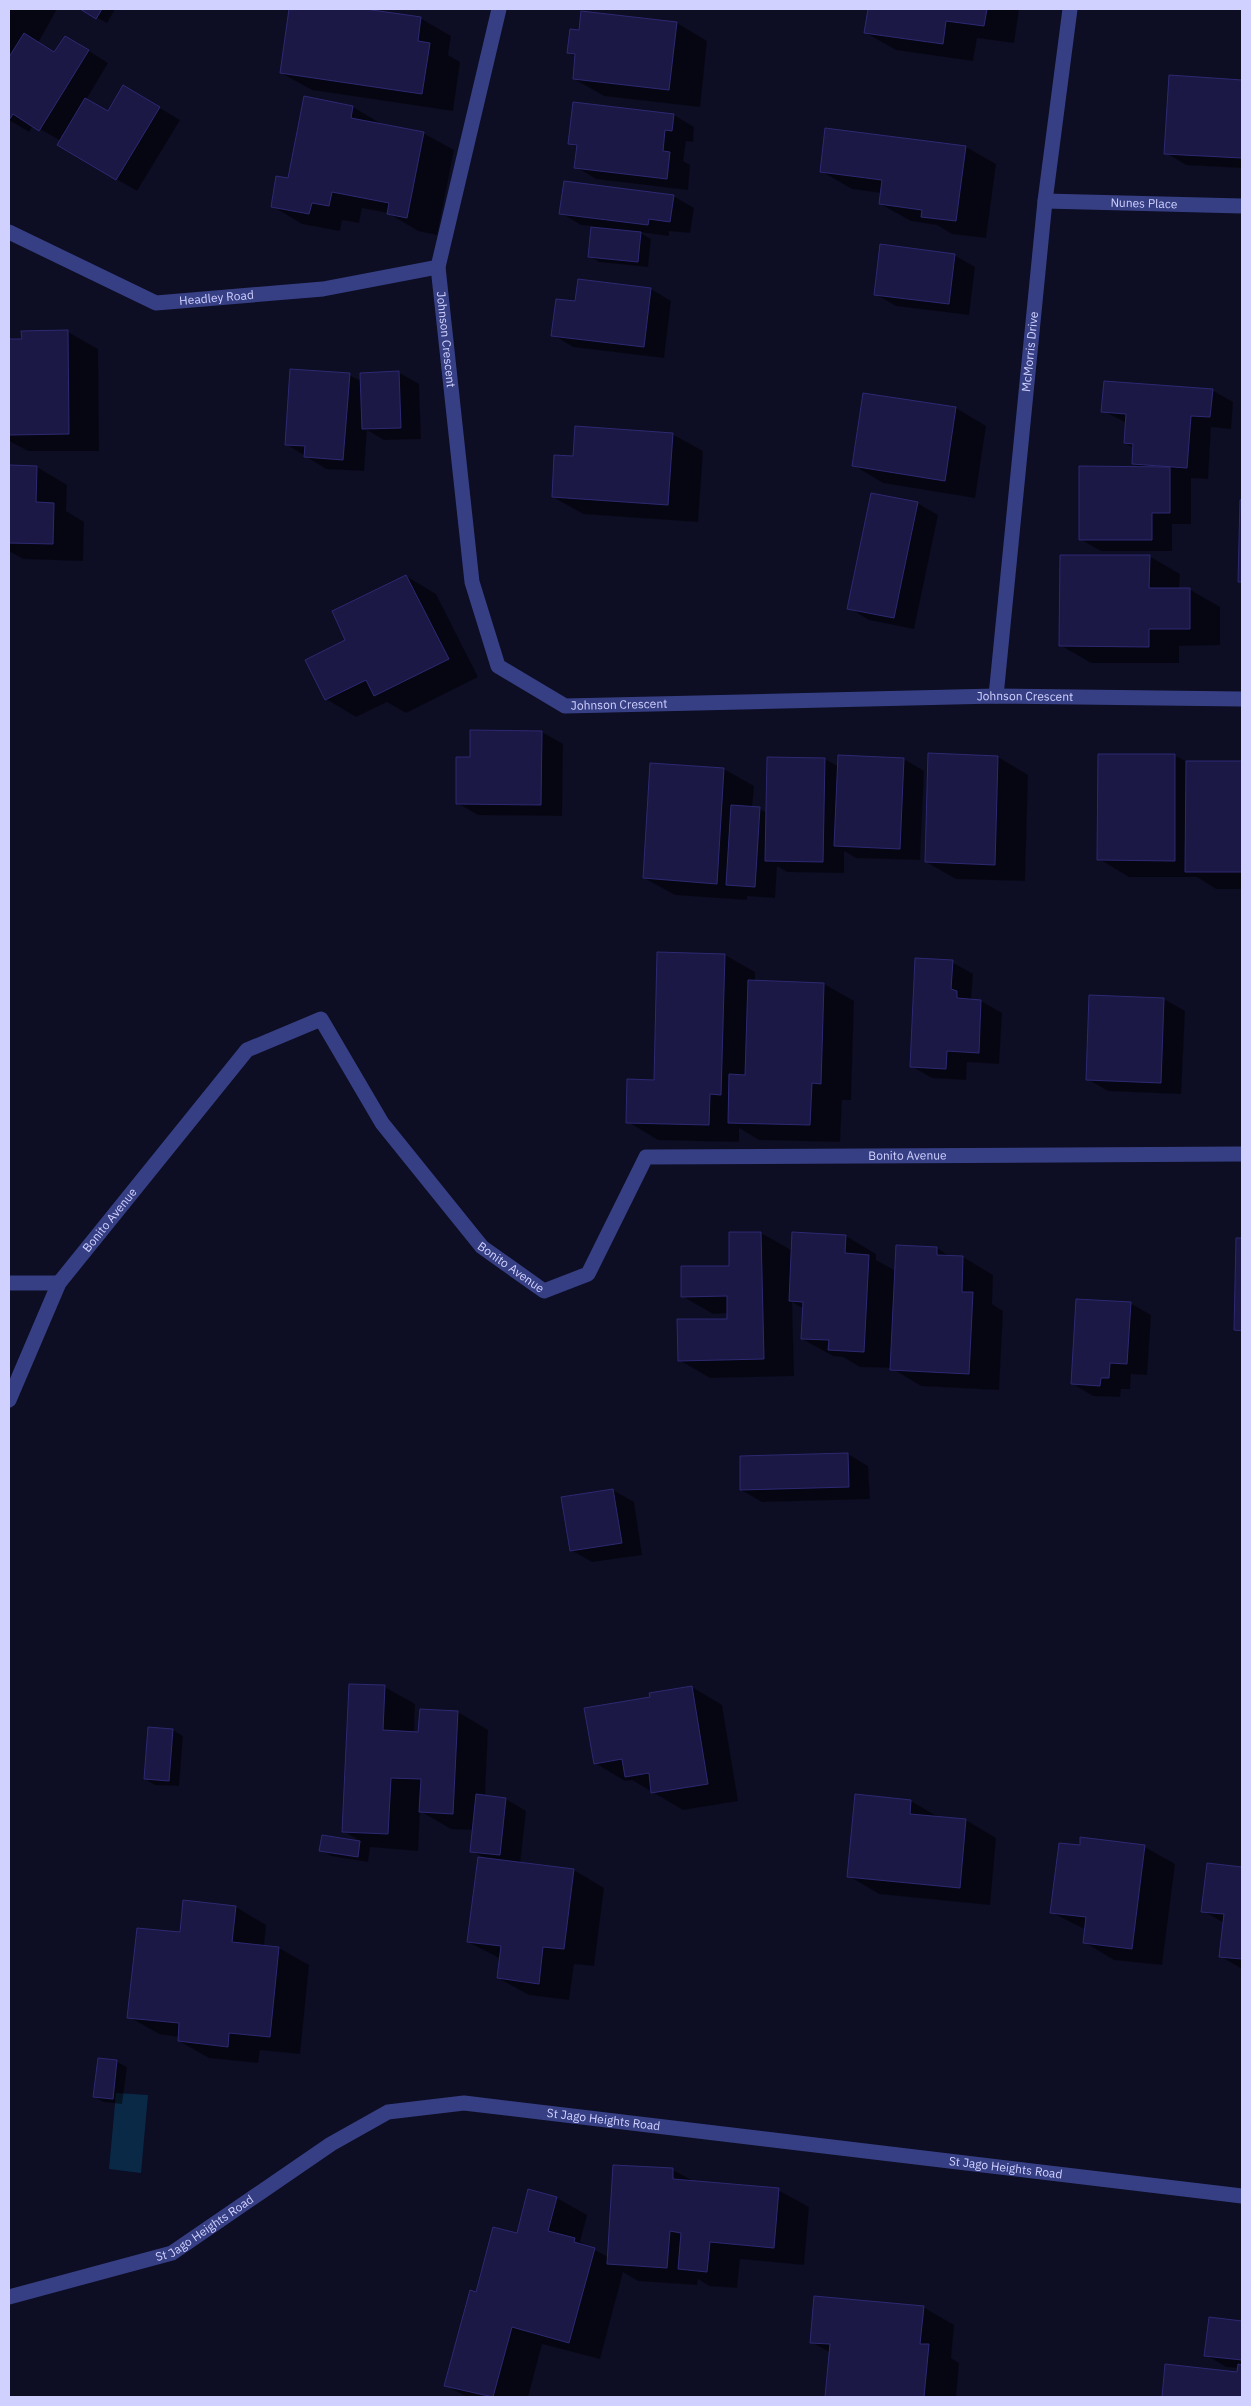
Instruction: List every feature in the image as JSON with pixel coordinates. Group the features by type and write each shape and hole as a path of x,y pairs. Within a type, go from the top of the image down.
{"street":[{"name":"Johnson Crescent","path":"499,9 438,266 472,582 498,666 565,706 996,696 1242,700"},
{"name":"McMorris Drive","path":"996,696 1045,201 1070,9"},
{"name":"Nunes Place","path":"1045,201 1242,206"},
{"name":"Headley Road","path":"9,232 156,303 324,289 438,266"},
{"name":"Bonito Avenue","path":"9,1400 59,1283 246,1050 322,1019 382,1123 482,1247 544,1291 588,1274 646,1157 1242,1154"},
{"path":"9,1283 59,1283"},
{"name":"St Jago Heights Road","path":"9,2297 172,2253 331,2144 388,2112 464,2103 1242,2196"}],"water":[{"path":"116,2093 148,2095 141,2173 109,2169"}],"building":[{"path":"80,9 102,9 96,19"},
{"path":"289,9 365,9 421,17 418,41 430,43 422,94 280,73"},
{"path":"868,9 987,9 984,26 946,21 943,44 864,33"},
{"path":"581,11 677,22 669,90 573,79 575,54 567,53 570,29 579,30"},
{"path":"24,33 54,52 65,36 89,50 39,131 13,114 9,120 9,57"},
{"path":"1169,75 1242,80 1242,158 1164,154"},
{"path":"123,85 160,107 116,180 57,145 85,98 108,111"},
{"path":"304,96 353,106 351,118 424,132 407,218 387,214 389,203 332,192 329,206 312,203 309,214 271,207 276,176 288,178"},
{"path":"573,102 674,114 672,131 665,130 663,151 670,152 667,179 574,168 577,145 568,144"},
{"path":"825,128 966,146 956,221 921,217 922,210 879,204 882,180 820,172"},
{"path":"564,181 674,195 670,222 649,219 648,225 559,214"},
{"path":"591,227 641,232 638,262 588,257"},
{"path":"880,244 955,254 949,304 874,295"},
{"path":"578,279 651,288 644,347 551,336 556,299 575,301"},
{"path":"68,330 69,434 9,435 9,339 22,339 21,331"},
{"path":"290,369 350,373 343,460 304,457 305,446 285,445"},
{"path":"399,371 401,428 362,429 360,373"},
{"path":"1104,381 1213,389 1210,417 1191,416 1187,468 1132,464 1133,444 1124,443 1126,414 1101,412"},
{"path":"863,393 956,407 945,481 852,466"},
{"path":"575,426 673,433 668,505 552,497 554,455 573,456"},
{"path":"9,465 37,466 36,502 54,503 53,544 9,543"},
{"path":"1079,466 1170,467 1170,513 1152,513 1152,540 1079,540"},
{"path":"871,493 918,502 894,618 847,609"},
{"path":"1240,500 1242,500 1242,582 1238,582"},
{"path":"1060,555 1150,555 1149,588 1190,588 1190,629 1149,629 1149,647 1059,646"},
{"path":"406,575 449,659 374,696 366,680 325,700 305,660 345,640 332,611"},
{"path":"470,730 542,731 541,805 456,804 456,757 470,757"},
{"path":"928,753 998,756 995,865 925,862"},
{"path":"1098,754 1175,754 1175,861 1097,860"},
{"path":"838,755 904,758 900,849 834,846"},
{"path":"767,757 825,758 823,862 765,861"},
{"path":"1186,761 1242,761 1242,872 1185,872"},
{"path":"650,763 724,768 717,884 643,878"},
{"path":"731,805 760,807 755,887 726,885"},
{"path":"657,952 725,954 721,1095 710,1094 709,1125 626,1123 627,1079 654,1080"},
{"path":"915,958 953,960 951,989 957,991 957,998 981,1000 979,1053 947,1051 946,1069 910,1067"},
{"path":"748,980 824,983 821,1084 812,1083 810,1125 728,1123 729,1074 745,1075"},
{"path":"1089,995 1164,998 1161,1083 1086,1080"},
{"path":"729,1232 761,1232 764,1359 678,1361 677,1319 727,1319 727,1296 681,1297 681,1266 729,1266"},
{"path":"792,1232 846,1235 845,1253 869,1255 864,1352 828,1350 829,1340 801,1339 803,1302 789,1301"},
{"path":"1236,1238 1242,1238 1242,1331 1234,1330"},
{"path":"896,1245 937,1247 937,1255 963,1256 962,1292 973,1292 969,1374 890,1370"},
{"path":"1076,1299 1131,1302 1127,1364 1110,1363 1109,1378 1101,1378 1100,1386 1071,1384"},
{"path":"848,1453 849,1487 740,1490 740,1456"},
{"path":"613,1489 622,1543 570,1551 561,1497"},
{"path":"349,1684 385,1685 383,1730 418,1732 420,1709 458,1711 453,1814 419,1812 421,1779 391,1778 388,1834 342,1832"},
{"path":"692,1686 708,1784 651,1793 649,1773 625,1777 622,1759 594,1764 584,1708 650,1697 649,1693"},
{"path":"148,1727 173,1729 169,1781 144,1779"},
{"path":"476,1794 506,1798 500,1855 470,1852"},
{"path":"855,1794 911,1800 910,1814 966,1819 960,1888 847,1877"},
{"path":"322,1835 360,1841 358,1857 319,1851"},
{"path":"1080,1837 1145,1845 1132,1949 1083,1943 1086,1917 1050,1913 1059,1843 1080,1845"},
{"path":"478,1857 574,1869 564,1949 543,1947 539,1984 497,1978 501,1946 467,1942"},
{"path":"1207,1863 1242,1867 1242,1959 1219,1957 1224,1914 1201,1912"},
{"path":"183,1900 236,1906 232,1942 279,1947 270,2037 229,2033 228,2047 178,2041 179,2023 127,2018 137,1928 180,1932"},
{"path":"98,2058 117,2060 113,2099 93,2097"},
{"path":"613,2165 673,2168 673,2179 779,2188 774,2248 710,2242 707,2272 678,2269 681,2233 670,2231 667,2268 607,2264"},
{"path":"528,2189 557,2197 548,2231 575,2238 574,2242 595,2248 569,2343 512,2327 493,2397 444,2386 470,2290 476,2292 493,2227 517,2233"},
{"path":"814,2296 924,2306 920,2344 929,2344 924,2397 825,2397 830,2344 810,2343"},
{"path":"1209,2317 1242,2321 1242,2360 1204,2356"},
{"path":"1165,2364 1237,2372 1238,2364 1242,2365 1242,2397 1162,2397"}]}
